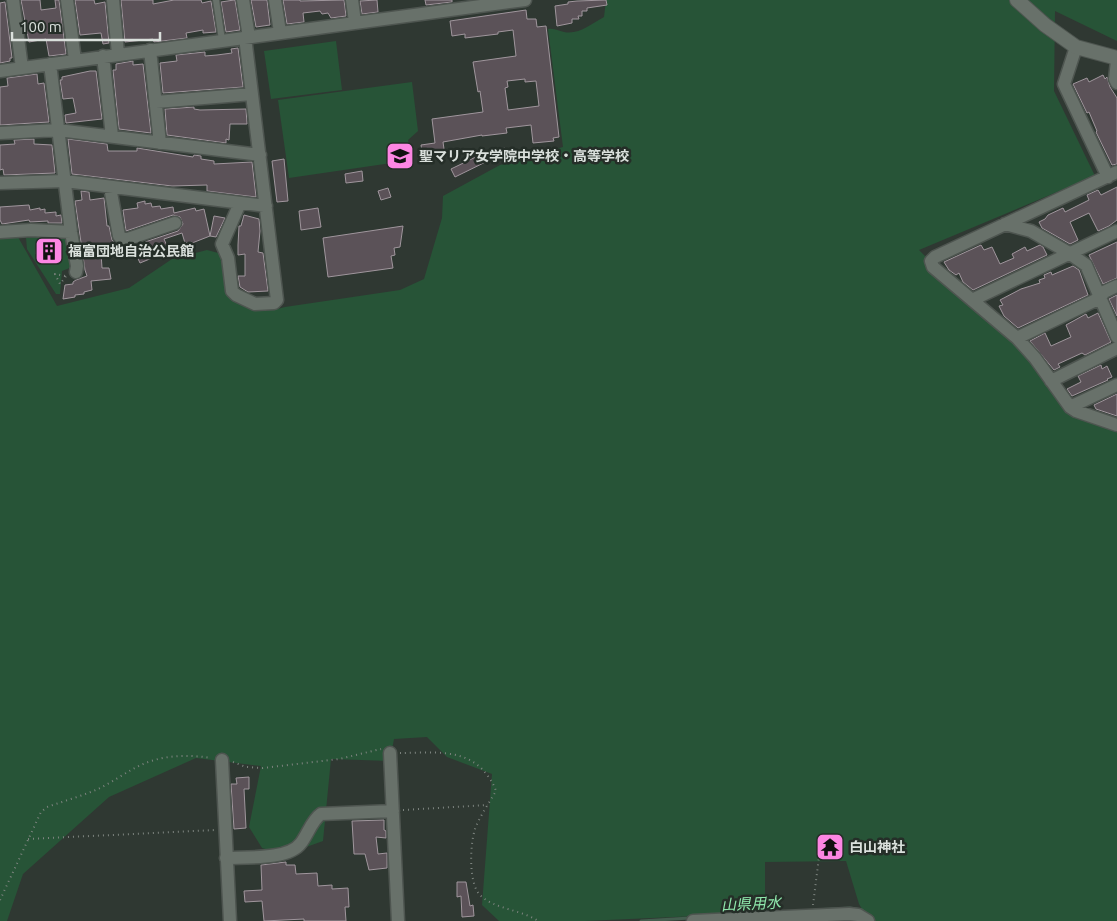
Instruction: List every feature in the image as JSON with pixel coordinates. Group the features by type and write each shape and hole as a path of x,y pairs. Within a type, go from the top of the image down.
{"street":[{"path":"14,0 22,68"},
{"path":"67,0 75,60"},
{"path":"113,0 118,54"},
{"path":"240,203 222,244 228,258 232,291 236,296 256,304 274,303 277,300 252,94 243,0"},
{"path":"275,0 280,32"},
{"path":"352,0 355,22"},
{"path":"0,71 355,22 447,5 526,0"},
{"path":"1017,0 1045,25 1076,47 1117,60 1115,79 1117,83"},
{"path":"1076,47 1064,84 1112,174 935,257 931,261 932,267 1017,338 1035,358 1070,407 1076,411 1117,425"},
{"path":"150,50 160,143"},
{"path":"103,56 112,136"},
{"path":"50,64 77,266 71,274"},
{"path":"156,102 252,94"},
{"path":"0,133 58,130 260,155"},
{"path":"0,183 65,181 266,206"},
{"path":"110,187 119,236 125,240 175,223"},
{"path":"1005,224 1030,231 1070,253 1086,265 1117,337"},
{"path":"0,232 31,230 71,232"},
{"path":"972,300 1117,231"},
{"path":"1017,338 1100,298 1104,292 1117,286"},
{"path":"1051,380 1117,348"},
{"path":"1070,407 1117,385"},
{"path":"390,753 398,921"},
{"path":"222,760 230,921"},
{"path":"226,858 276,855 290,852 299,847 309,833 316,818 321,814 393,811"},
{"path":"693,921 813,914 858,915 868,921"}],"lane":[{"path":"216,0 222,40"}],"path":[{"path":"55,274 60,275 71,274 60,284 55,274"},
{"path":"0,900 41,812 47,807 98,789 150,761 197,756 222,760 246,767 263,768 339,759 380,749 390,753 452,754 472,760 484,771 496,791 475,830 471,864 474,885 480,896 490,902 538,921"},
{"path":"393,811 488,805"},
{"path":"28,839 224,829"},
{"path":"813,914 819,857 830,847"}],"green space":[{"path":"606,0 1117,0 1117,41 1055,11 1054,91 1095,176 919,250 970,301 1021,340 1084,413 1117,426 1117,921 869,921 859,904 846,861 765,862 765,913 585,921 499,921 482,905 492,774 447,757 427,737 394,739 390,761 331,759 323,841 284,855 262,848 249,827 261,766 196,758 109,797 23,874 7,921 0,921 0,239 18,237 57,306 129,288 172,259 207,250 222,254 230,295 256,309 269,310 400,290 424,279 442,218 443,196 500,165 563,147 548,29 569,33 585,28 604,17"},
{"path":"336,41 342,90 271,99 264,51"},
{"path":"412,82 418,131 408,140 412,160 289,178 278,100"},
{"path":"68,235 72,267 62,271 60,294 56,294 27,249 26,238"}],"building":[{"path":"21,0 40,0 41,10 56,8 55,0 59,0 66,54 49,56 46,39 29,42"},
{"path":"75,0 94,0 95,4 105,2 109,43 103,44 101,33 80,35"},
{"path":"121,0 153,0 153,4 174,0 201,0 202,3 211,1 216,32 203,33 203,30 186,33 187,38 154,42 153,39 125,42"},
{"path":"235,0 240,30 226,32 221,2"},
{"path":"251,0 267,0 270,25 256,27"},
{"path":"283,0 344,0 346,16 331,18 328,13 322,14 320,11 303,13 304,22 287,24"},
{"path":"377,0 378,12 362,14 360,1"},
{"path":"425,0 452,0 452,2 426,5"},
{"path":"606,0 607,5 587,8 587,11 582,11 582,16 578,16 579,19 572,19 572,23 557,26 555,6 568,4 568,2"},
{"path":"5,2 12,58 10,58 10,61 0,63 0,3"},
{"path":"526,10 527,19 536,19 537,27 546,26 559,137 553,138 554,141 533,143 531,125 506,128 507,133 482,135 443,142 445,156 423,159 421,145 435,143 432,119 483,112 473,62 516,56 513,30 465,38 465,34 452,36 450,21","holes":["525,79 525,82 536,81 539,106 508,110 505,88 508,87 507,81"]},
{"path":"238,48 243,87 163,93 160,63 177,61 176,55 205,52 205,56 217,55 232,53 231,49"},
{"path":"133,61 133,65 143,64 151,133 119,129 113,70 116,70 116,64"},
{"path":"96,71 102,119 66,123 65,115 76,113 73,98 63,99 60,80 62,80 62,77"},
{"path":"37,74 38,84 44,83 49,122 0,125 0,87 8,86 7,78"},
{"path":"1103,75 1105,79 1107,77 1110,87 1117,98 1117,164 1112,165 1096,132 1089,112 1087,113 1073,84 1087,78 1089,82"},
{"path":"194,107 194,109 200,110 246,109 247,124 230,124 229,140 226,139 226,143 167,135 165,109"},
{"path":"34,139 34,144 52,145 55,173 4,175 3,169 0,170 0,145 15,144 14,140"},
{"path":"68,139 107,144 108,151 137,151 137,148 193,157 194,155 201,156 201,159 214,161 214,164 252,162 256,197 207,191 207,185 172,186 72,174"},
{"path":"505,148 506,152 455,177 451,169 482,154"},
{"path":"284,159 288,201 277,202 272,161"},
{"path":"362,171 363,181 346,183 345,174"},
{"path":"1117,187 1117,220 1098,231 1089,213 1070,222 1078,240 1070,244 1042,228 1039,222 1048,215 1063,208 1065,212 1089,200 1087,195 1098,190 1101,195"},
{"path":"388,188 391,197 381,200 378,191"},
{"path":"81,191 89,192 90,200 104,198 107,226 109,226 112,240 118,247 101,253 102,268 109,268 111,279 91,281 92,290 84,292 84,294 75,295 75,297 63,299 65,285 73,284 76,280 87,276 75,201 82,200"},
{"path":"145,201 145,204 151,203 152,207 160,206 161,209 173,207 174,213 195,208 196,211 204,209 210,236 192,243 185,243 182,233 164,239 167,246 165,247 166,249 158,252 157,256 140,263 135,252 147,248 145,242 178,231 183,224 180,217 173,215 126,231 123,210 138,208 137,203"},
{"path":"29,205 30,210 40,208 40,210 45,209 45,213 56,212 56,216 61,215 62,223 48,223 48,221 30,222 29,220 2,224 0,220 0,207"},
{"path":"318,208 321,227 301,230 299,211"},
{"path":"244,215 259,219 258,252 263,253 268,291 248,292 240,287 238,276 245,276 245,254 238,255 239,226 241,226"},
{"path":"214,216 225,218 216,237 210,236"},
{"path":"403,226 400,247 394,248 395,255 391,256 393,268 328,277 323,238"},
{"name":"福富団地自治公民館","path":"37,242 61,243 60,259 49,259 50,255 36,254"},
{"path":"1117,242 1117,278 1103,284 1089,255"},
{"path":"981,245 984,250 992,247 1000,264 1014,258 1012,254 1025,247 1027,251 1040,245 1047,255 973,290 963,282 959,273 956,275 949,270 944,262"},
{"path":"1073,266 1079,270 1088,295 1018,328 1004,316 999,306 1003,305 1000,300 1021,289 1040,283 1039,280 1045,278 1044,275 1051,272 1052,275"},
{"path":"1117,295 1117,316 1109,299"},
{"path":"1098,313 1111,342 1085,355 1082,353 1058,364 1060,367 1054,370 1030,341 1045,333 1051,346 1071,337 1066,325 1086,314 1088,318"},
{"path":"1101,365 1102,369 1107,366 1112,377 1072,396 1067,389 1081,382 1078,376"},
{"path":"1117,394 1117,416 1096,409 1094,405"},
{"path":"249,777 249,789 244,789 246,828 234,829 231,784 237,784 236,778"},
{"path":"384,820 386,838 376,837 378,854 387,853 387,868 369,870 365,854 354,854 352,821"},
{"path":"286,862 286,865 295,865 296,874 317,873 318,886 332,885 332,889 348,888 349,907 345,907 346,921 304,921 304,919 264,921 262,901 245,902 244,891 262,890 261,865"},
{"path":"457,882 466,882 470,906 473,905 474,916 462,917 461,896 457,897"}],"waterway":[{"name":"山県用水","path":"814,910 850,908 862,910"},
{"name":"山県用水","path":"641,921 690,918"}],"place":[{"name":"聖マリア女学院中学校・高等学校","path":"400,156"},
{"name":"福富団地自治公民館","path":"49,251"},
{"name":"白山神社","path":"830,847"}]}
